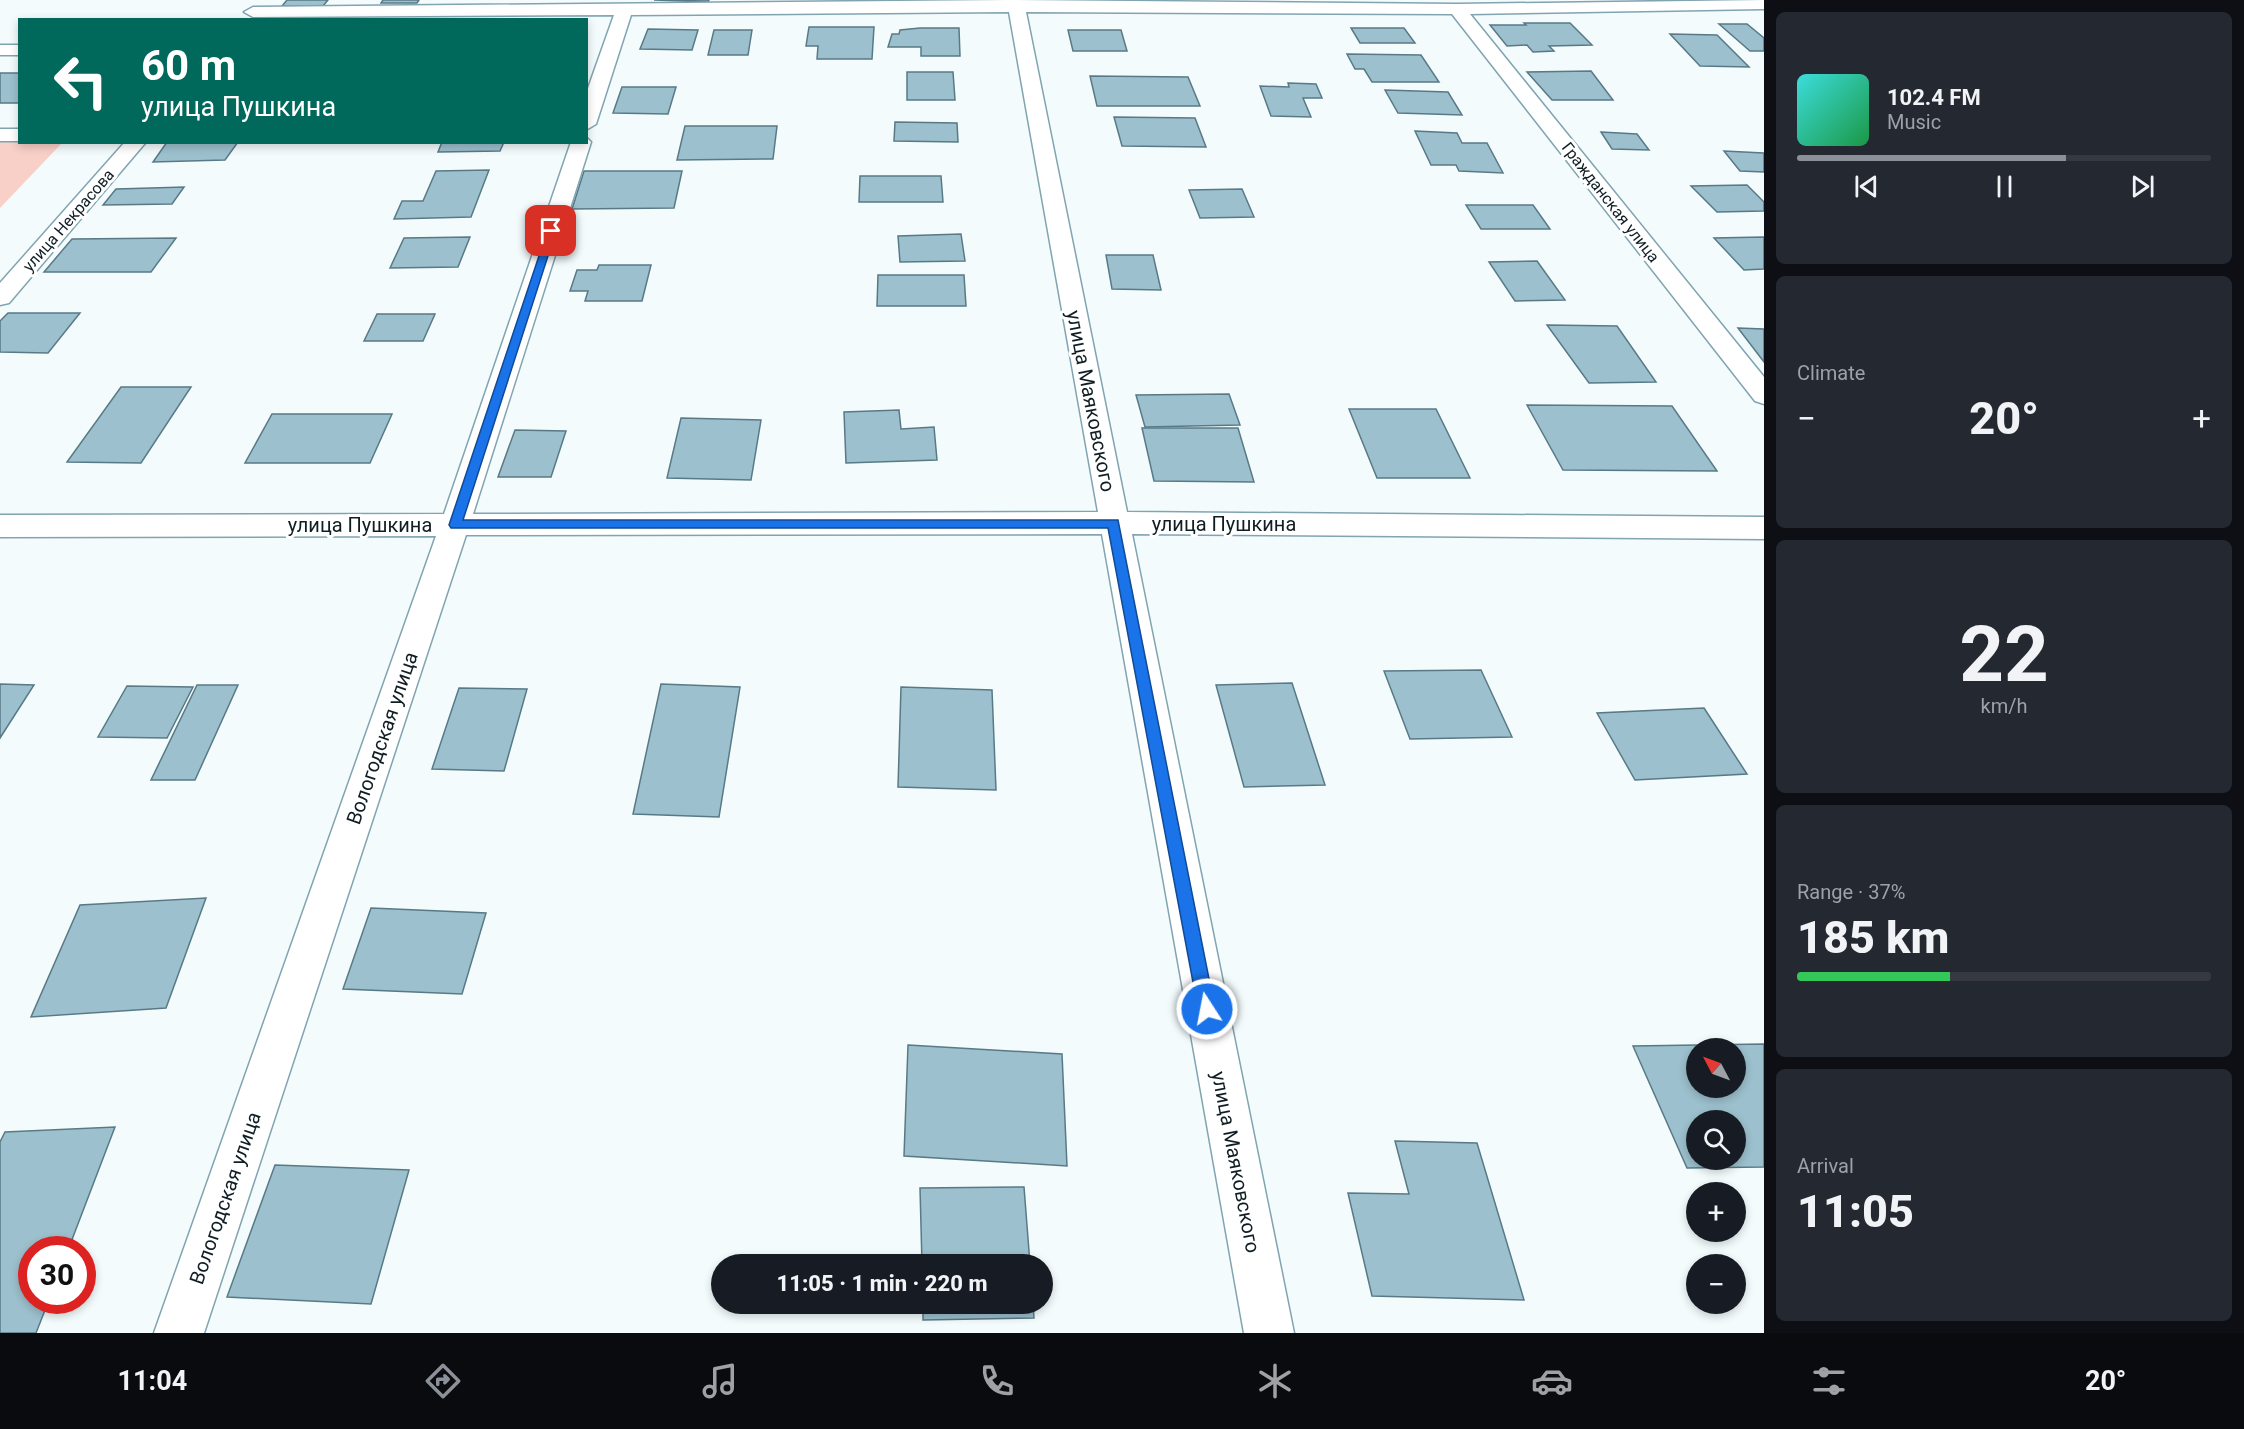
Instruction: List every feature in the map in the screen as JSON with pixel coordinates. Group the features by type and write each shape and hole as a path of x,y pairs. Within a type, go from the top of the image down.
{"street":[{"path":"254,10 624,10 1016,4 1457,9 1764,4"},
{"name":"улица Маяковского","path":"1016,4 1269,1333"},
{"name":"Гражданская улица","path":"1457,9 1764,395"},
{"path":"588,118 624,10"},
{"path":"0,50 18,50"},
{"path":"0,135 18,135"},
{"name":"улица Некрасова","path":"0,298 134,144"},
{"name":"Вологодская улица","path":"179,1333 455,525 579,144"},
{"name":"улица Пушкина","path":"0,526 1114,523 1764,528"}],"shaded area":[{"path":"0,139 18,139 18,144 61,144 0,208"}],"building":[{"path":"287,0 328,0 323,6 282,6"},
{"path":"383,0 419,0 417,3 381,3"},
{"path":"654,0 709,0 708,2"},
{"path":"1524,23 1570,23 1592,45 1549,46 1554,51 1533,52 1527,45 1507,46 1490,25 1526,25"},
{"path":"1719,24 1747,24 1764,38 1764,51 1750,51"},
{"path":"809,27 874,27 872,59 817,59 818,46 806,46"},
{"path":"959,28 960,56 921,56 921,47 888,47 892,34 899,34 900,30"},
{"path":"1351,28 1404,28 1415,43 1360,43"},
{"path":"648,29 698,30 692,50 640,49"},
{"path":"714,30 752,30 748,55 708,55"},
{"path":"1068,30 1121,30 1127,51 1073,51"},
{"path":"1670,34 1717,35 1749,67 1700,66"},
{"path":"1347,54 1421,55 1439,82 1372,82 1364,69 1355,69"},
{"path":"1591,71 1613,100 1552,100 1527,72"},
{"path":"907,72 953,72 955,100 907,100"},
{"path":"0,73 18,73 18,103 0,103"},
{"path":"1090,76 1188,77 1200,106 1097,106"},
{"path":"1288,83 1316,84 1322,98 1303,98 1311,117 1271,116 1260,86 1289,87"},
{"path":"622,87 676,87 668,114 613,113"},
{"path":"1385,90 1448,92 1462,115 1398,113"},
{"path":"1114,117 1195,118 1206,147 1122,146"},
{"path":"895,122 957,123 958,142 894,141"},
{"path":"685,126 777,126 773,159 677,160"},
{"path":"1415,131 1457,133 1462,143 1487,143 1503,173 1459,171 1456,165 1431,165"},
{"path":"1601,132 1637,134 1649,150 1612,149"},
{"path":"166,144 237,144 225,160 153,162"},
{"path":"441,144 503,144 500,151 438,152"},
{"path":"1724,151 1764,153 1764,172 1740,171"},
{"path":"489,170 471,217 394,219 402,201 423,201 436,171"},
{"path":"584,171 682,171 674,208 572,209"},
{"path":"860,176 941,176 943,202 859,202"},
{"path":"1747,185 1764,202 1764,211 1717,212 1691,186"},
{"path":"184,187 172,204 103,205 116,189"},
{"path":"1242,189 1254,217 1200,218 1189,190"},
{"path":"1466,205 1533,205 1550,229 1481,229"},
{"path":"961,234 965,261 900,262 898,236"},
{"path":"470,237 458,267 390,268 404,238"},
{"path":"1764,237 1764,269 1744,270 1714,238"},
{"path":"176,238 151,272 44,272 72,239"},
{"path":"1106,255 1153,255 1161,290 1112,289"},
{"path":"1537,261 1565,300 1515,301 1489,262"},
{"path":"599,265 651,265 642,301 585,301 588,291 570,291 577,270 597,270"},
{"path":"878,275 964,275 966,306 877,306"},
{"path":"8,313 80,313 48,353 0,352 0,321"},
{"path":"377,314 435,314 423,341 364,341"},
{"path":"1547,325 1617,326 1656,382 1589,383"},
{"path":"1738,328 1764,329 1764,362"},
{"path":"121,387 191,387 141,463 67,462"},
{"path":"1229,394 1240,425 1145,427 1136,395"},
{"path":"1527,405 1672,406 1717,471 1563,470"},
{"path":"1349,409 1436,409 1470,478 1377,478"},
{"path":"899,410 901,429 934,427 937,460 846,463 844,412"},
{"path":"272,414 392,414 370,463 245,463"},
{"path":"681,418 761,420 751,480 667,478"},
{"path":"1142,428 1238,428 1254,482 1154,481"},
{"path":"515,430 566,431 551,477 498,477"},
{"path":"1481,670 1512,737 1410,739 1384,671"},
{"path":"1292,683 1325,785 1244,787 1216,685"},
{"path":"0,684 34,685 0,738"},
{"path":"661,684 740,687 719,817 633,814"},
{"path":"197,685 238,685 195,780 151,780"},
{"path":"127,686 193,687 167,738 98,737"},
{"path":"901,687 992,690 996,790 898,787"},
{"path":"459,688 527,689 504,771 432,769"},
{"path":"1704,708 1747,774 1635,780 1597,713"},
{"path":"206,898 166,1008 31,1017 80,905"},
{"path":"371,908 486,913 462,994 343,989"},
{"path":"1746,1044 1764,1044 1764,1167 1746,1167 1746,1110 1686,1110 1686,1166 1633,1046 1686,1045 1686,1098 1746,1098"},
{"path":"908,1045 1062,1054 1067,1166 904,1156"},
{"path":"115,1127 73,1236 18,1236 18,1314 43,1314 36,1333 0,1333 0,1142 5,1132"},
{"path":"1395,1141 1477,1143 1524,1300 1372,1296 1348,1193 1409,1194"},
{"path":"275,1165 409,1170 371,1304 227,1297"},
{"path":"1024,1187 1029,1254 922,1254 920,1188"},
{"path":"923,1314 1034,1314 1034,1318 923,1320"}],"route":[{"path":"551,231 455,525 1114,523 1207,1009"}]}
